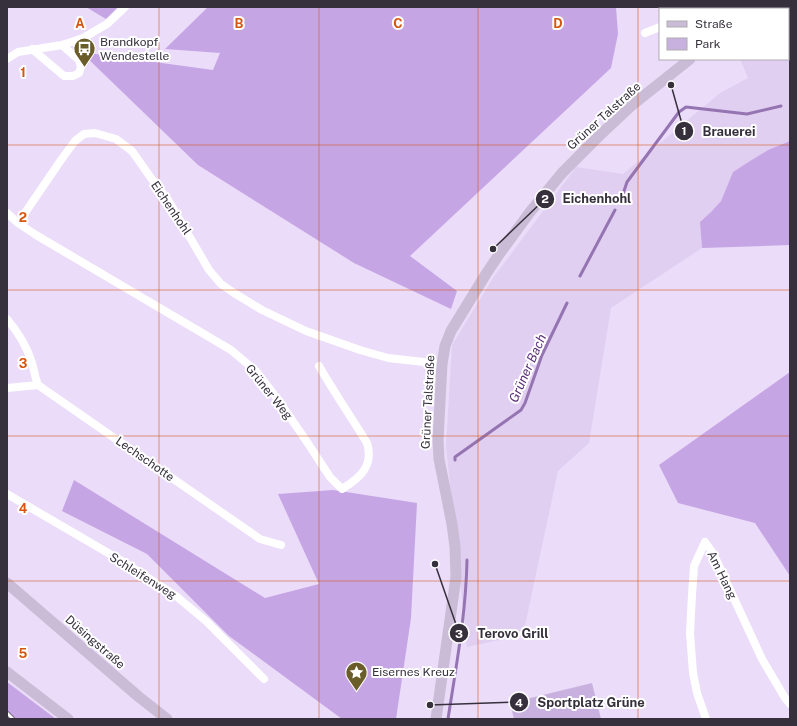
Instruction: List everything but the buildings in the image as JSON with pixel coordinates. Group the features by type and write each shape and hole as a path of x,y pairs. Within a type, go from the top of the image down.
{"main road":[{"name":"Grüner Talstraße","path":"436,719 456,577 454,540 441,471 438,440 442,364 445,346 451,331 488,269 530,212 562,173 631,106 689,60"},
{"name":"Düsingstraße","path":"7,583 139,697 167,719"},
{"path":"7,672 68,719"}],"street":[{"path":"7,59 18,52 62,44 83,38 107,24 125,7"},
{"path":"645,33 659,27"},
{"path":"32,49 64,76 74,76 79,73 79,60 62,44"},
{"name":"Eichenhohl","path":"18,223 60,160 75,141 84,134 95,133 116,138 132,151 168,200 209,270 221,284 262,310 306,331 388,358 442,364"},
{"name":"Grüner Weg","path":"7,213 18,223 242,358 256,371 279,401 330,477 342,489 363,473 369,452 367,443 352,417 318,366"},
{"path":"7,319 14,327 25,346 38,385 7,388"},
{"name":"Lechschotte","path":"38,385 260,539 281,545"},
{"name":"Schleifenweg","path":"7,494 127,564 176,596 206,621 264,679"},
{"name":"Am Hang","path":"706,719 697,693 693,673 690,633 694,566 705,542 713,553 762,659 790,704"}],"shaded area":[{"path":"86,7 118,7 106,19"},
{"path":"208,7 616,7 618,34 611,68 410,256 457,291 451,309 354,263 198,165 81,52 213,70 220,53 165,49"},
{"path":"790,7 790,141 768,150 733,172 721,201 700,222 702,248 611,308 589,443 558,471 523,635 467,647 446,446 452,345 493,278 576,167 623,174 720,93 748,78 740,60 789,60 789,8 760,8"},
{"path":"790,141 790,245 702,248 700,222 721,201 733,172 768,150"},
{"path":"790,372 790,576 755,523 678,503 659,465"},
{"path":"74,480 265,598 319,584 278,494 333,490 417,503 411,618 396,719 342,719 229,636 147,554 62,511"},
{"path":"7,682 56,719 7,719"}],"green space":[{"path":"592,683 601,719 514,719 510,703"}],"waterway":[{"name":"Grüner Bach","path":"623,194 627,182 679,112 686,107 747,114 781,106"},
{"name":"Grüner Bach","path":"580,276 615,210"},
{"name":"Grüner Bach","path":"455,460 455,457 521,410 525,403 542,355 567,303"},
{"name":"Grüner Bach","path":"448,719 463,620 467,560"}],"railway":[{"path":"7,713 13,719"}],"place":[{"name":"Brandkopf Wendestelle","path":"85,68"},
{"name":"Brauerei","path":"671,85"},
{"name":"Eichenhohl","path":"493,249"},
{"name":"Terovo Grill","path":"435,564"},
{"name":"Eisernes Kreuz","path":"356,692"},
{"name":"Sportplatz Grüne","path":"430,705"}]}
